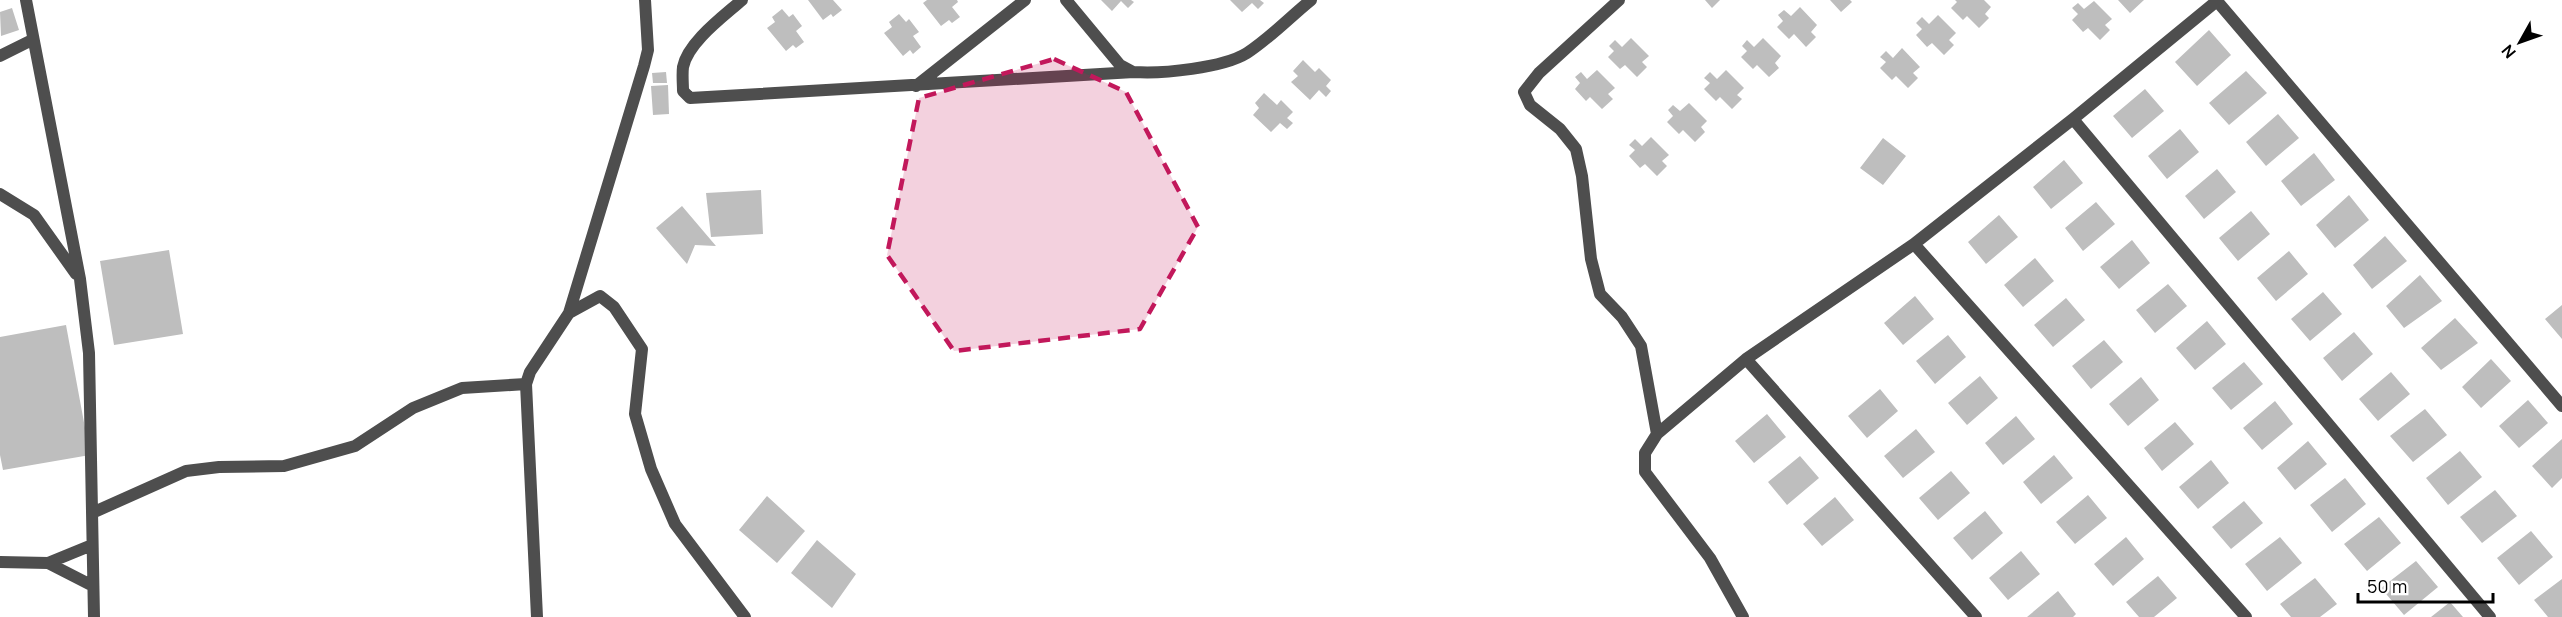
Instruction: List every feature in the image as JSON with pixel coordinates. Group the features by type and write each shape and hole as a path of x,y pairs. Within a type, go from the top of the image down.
{"street":[{"path":"26,0 80,279 89,353 94,617"},
{"path":"537,617 526,384 530,372 570,314 648,50 645,0"},
{"path":"742,0 707,31 694,46 683,66 682,92 690,98 1148,73 1223,64 1246,53 1311,0"},
{"path":"916,86 1025,0"},
{"path":"1066,0 1120,65 1134,72"},
{"path":"1619,0 1539,73 1524,92 1530,105 1560,129 1576,149 1582,176 1592,259 1600,294 1622,316 1641,346 1657,434"},
{"path":"1743,617 1710,558 1645,472 1646,453 1657,434 1746,359 1914,244 2218,1 2562,406"},
{"path":"0,56 33,40"},
{"path":"2073,119 2490,617"},
{"path":"0,194 34,215 80,279"},
{"path":"1914,244 2246,617"},
{"path":"570,314 600,296 614,307 642,349 637,376 635,414 651,469 675,524 745,617"},
{"path":"1746,359 1976,617"},
{"path":"92,513 186,471 219,467 284,466 355,446 413,408 462,388 526,384"},
{"path":"0,562 48,563 92,545"},
{"path":"48,563 93,586"}],"highlighted area":[{"path":"1054,59 1126,92 1198,227 1140,329 954,351 887,255 919,98"}],"building":[{"path":"808,0 833,0 842,10 833,17 831,14 823,20"},
{"path":"927,0 957,0 958,2 952,7 960,17 952,23 949,20 941,26 923,3"},
{"path":"1101,0 1131,0 1134,2 1128,8 1121,1 1112,11"},
{"path":"1230,0 1260,0 1264,3 1258,9 1252,3 1242,12"},
{"path":"1705,0 1720,0 1712,8"},
{"path":"1830,0 1850,0 1852,2 1841,12"},
{"path":"1955,0 1984,0 1991,7 1985,14 1989,18 1979,28 1967,16 1963,20 1951,8 1957,2"},
{"path":"2118,0 2144,0 2130,13"},
{"path":"2094,1 2112,19 2105,25 2110,30 2100,40 2088,28 2083,32 2072,20 2078,14 2072,8 2078,3 2084,9"},
{"path":"1800,7 1817,25 1811,32 1816,37 1806,47 1794,34 1789,39 1777,27 1783,21 1778,15 1784,10 1791,16"},
{"path":"12,8 19,30 1,36 0,12"},
{"path":"782,9 789,17 793,14 802,26 796,31 804,42 796,48 793,45 786,51 767,28 775,22 772,17"},
{"path":"899,14 906,22 909,19 919,32 913,36 921,47 913,54 910,50 903,56 884,33 892,27 889,22"},
{"path":"1938,15 1956,33 1949,40 1954,45 1944,55 1932,43 1927,47 1916,35 1922,29 1916,23 1922,17 1929,24"},
{"path":"2209,30 2231,55 2197,86 2175,62"},
{"path":"1631,38 1649,56 1642,62 1647,67 1637,77 1625,65 1620,69 1608,57 1614,51 1609,46 1615,40 1622,47"},
{"path":"1763,38 1781,56 1775,63 1779,68 1769,77 1757,65 1753,69 1741,57 1747,51 1742,46 1747,40 1754,47"},
{"path":"1902,48 1920,67 1913,73 1918,78 1908,88 1896,76 1892,80 1880,68 1886,62 1880,57 1886,51 1893,58"},
{"path":"1303,60 1315,72 1319,68 1331,80 1326,86 1331,91 1326,97 1319,90 1310,100 1291,82 1298,76 1293,71"},
{"path":"1597,70 1615,88 1608,94 1613,99 1602,109 1590,97 1586,101 1575,89 1580,83 1575,77 1581,72 1587,79"},
{"path":"1726,70 1744,88 1737,95 1742,99 1732,109 1720,97 1716,101 1704,89 1710,83 1704,78 1710,72 1717,79"},
{"path":"2246,71 2267,93 2229,125 2209,103"},
{"path":"666,72 667,83 653,83 652,73"},
{"path":"668,85 669,114 653,115 651,86"},
{"path":"2145,89 2164,111 2132,138 2113,116"},
{"path":"1264,93 1277,105 1281,100 1293,112 1287,118 1293,123 1287,129 1280,123 1271,132 1253,115 1259,108 1255,103"},
{"path":"1689,103 1707,121 1701,127 1705,132 1695,142 1683,130 1679,134 1667,122 1673,116 1668,110 1673,105 1680,111"},
{"path":"2278,114 2299,138 2266,166 2246,142"},
{"path":"2180,129 2199,152 2167,179 2148,156"},
{"path":"1651,137 1669,155 1662,161 1667,166 1657,176 1645,164 1640,168 1629,156 1635,150 1629,145 1635,139 1642,146"},
{"path":"1883,138 1906,156 1883,185 1860,168"},
{"path":"2314,153 2335,180 2301,206 2281,181"},
{"path":"2064,160 2083,183 2051,209 2033,187"},
{"path":"2217,169 2236,192 2204,219 2185,196"},
{"path":"761,190 763,234 711,237 706,193"},
{"path":"2349,195 2369,220 2335,248 2316,225"},
{"path":"2096,202 2115,224 2083,251 2065,228"},
{"path":"682,206 716,246 695,245 687,264 656,228"},
{"path":"2251,211 2270,234 2238,261 2219,238"},
{"path":"1999,215 2018,237 1986,264 1968,242"},
{"path":"2385,236 2407,261 2372,289 2353,265"},
{"path":"2132,240 2150,263 2119,289 2100,267"},
{"path":"169,250 183,334 114,345 100,261"},
{"path":"2289,251 2308,274 2276,301 2257,278"},
{"path":"2035,258 2054,281 2023,307 2004,285"},
{"path":"2420,275 2442,301 2404,328 2386,306"},
{"path":"2168,284 2187,306 2155,333 2136,310"},
{"path":"2323,292 2342,314 2310,341 2291,319"},
{"path":"1915,296 1934,319 1903,345 1884,323"},
{"path":"2066,298 2085,320 2053,347 2034,325"},
{"path":"2562,305 2562,339 2545,319"},
{"path":"2455,318 2478,343 2441,370 2421,348"},
{"path":"2207,321 2226,344 2195,370 2176,348"},
{"path":"66,325 90,455 3,470 0,455 0,337"},
{"path":"2354,332 2373,354 2342,381 2323,358"},
{"path":"1948,335 1966,357 1935,384 1916,361"},
{"path":"2104,340 2123,362 2091,389 2072,366"},
{"path":"2491,359 2511,381 2481,408 2462,387"},
{"path":"2244,362 2263,384 2231,410 2212,388"},
{"path":"2391,372 2410,394 2378,421 2359,399"},
{"path":"1980,376 1998,398 1967,425 1948,403"},
{"path":"2141,377 2159,400 2128,426 2109,404"},
{"path":"1880,389 1898,411 1867,438 1848,416"},
{"path":"2528,400 2548,423 2519,448 2499,426"},
{"path":"2275,401 2293,424 2262,450 2243,428"},
{"path":"2425,409 2447,435 2413,462 2390,436"},
{"path":"1767,414 1786,437 1754,463 1735,441"},
{"path":"2016,416 2035,439 2003,465 1985,443"},
{"path":"2175,422 2194,444 2162,471 2144,448"},
{"path":"1916,429 1935,452 1903,478 1884,456"},
{"path":"2562,439 2562,478 2552,488 2532,466"},
{"path":"2308,441 2327,464 2295,490 2277,468"},
{"path":"2460,451 2482,477 2448,505 2426,478"},
{"path":"2054,455 2073,478 2041,504 2023,482"},
{"path":"1800,456 1819,478 1787,505 1768,482"},
{"path":"2211,460 2229,483 2198,509 2179,487"},
{"path":"1951,471 1970,493 1938,520 1919,498"},
{"path":"2345,478 2366,504 2332,532 2310,505"},
{"path":"2495,490 2517,516 2482,543 2460,517"},
{"path":"2088,495 2107,518 2075,544 2056,522"},
{"path":"767,496 805,531 777,563 739,530"},
{"path":"1835,497 1854,520 1822,546 1803,524"},
{"path":"2244,501 2263,523 2231,549 2212,527"},
{"path":"1985,511 2003,533 1972,560 1953,538"},
{"path":"2379,517 2401,543 2367,571 2344,544"},
{"path":"2531,531 2553,557 2519,585 2497,558"},
{"path":"2126,537 2144,559 2113,586 2094,564"},
{"path":"2280,537 2302,563 2267,591 2245,564"},
{"path":"817,540 856,574 832,608 791,573"},
{"path":"2021,551 2040,574 2008,600 1989,578"},
{"path":"2416,561 2438,587 2404,615 2381,588"},
{"path":"2158,576 2177,598 2154,617 2139,617 2126,602"},
{"path":"2315,578 2337,604 2320,617 2291,617 2280,604"},
{"path":"2562,579 2562,617 2548,617 2534,600"},
{"path":"2058,591 2076,614 2073,617 2027,617"},
{"path":"2450,602 2463,617 2431,617"}]}
